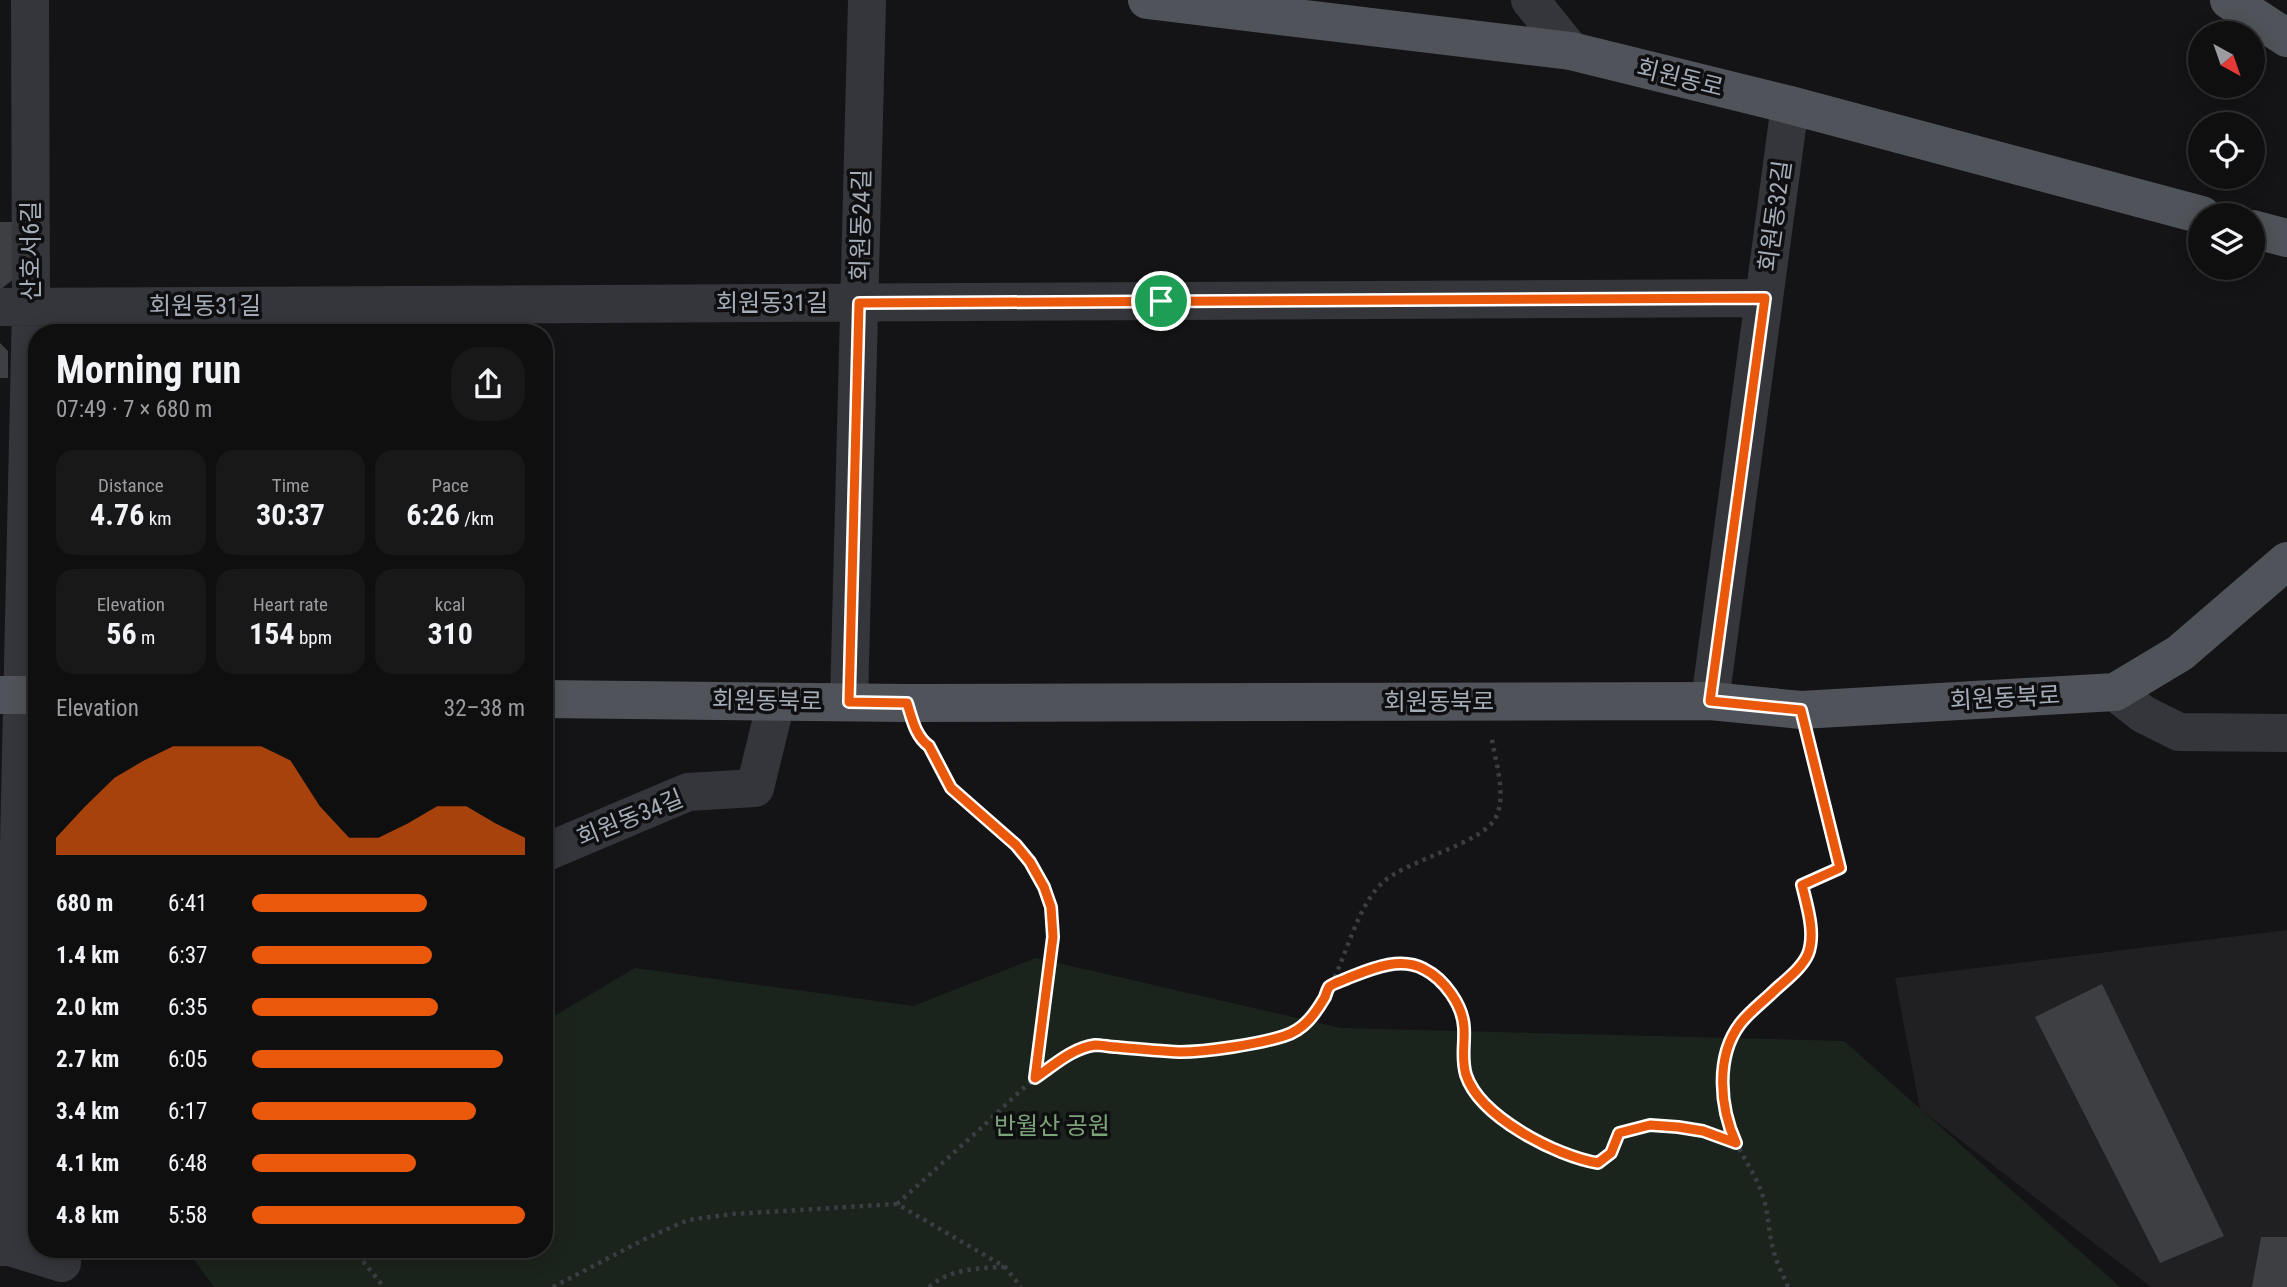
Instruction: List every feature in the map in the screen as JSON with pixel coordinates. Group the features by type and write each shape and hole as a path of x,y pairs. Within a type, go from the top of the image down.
{"main road":[{"name":"회원동로","path":"1147,0 1571,51 1790,105 2188,211"},
{"path":"2229,0 2287,38"},
{"path":"2265,232 2287,238"},
{"name":"회원동북로","path":"553,699 907,703 1710,701 1801,710 2115,692 2180,653 2287,561"}],"street":[{"name":"산호서6길","path":"5,1247 20,695 15,307 30,0"},
{"name":"회원동24길","path":"849,702 867,0"},
{"path":"1530,0 1571,51"},
{"name":"회원동32길","path":"1710,701 1790,105"},
{"name":"회원동31길","path":"15,307 1765,298"},
{"path":"2115,692 2143,714 2179,732 2287,733"},
{"name":"회원동34길","path":"553,849 688,792 755,788 776,702"},
{"path":"5,1247 28,1256"},
{"path":"34,1258 58,1267"}],"path":[{"path":"897,1203 1035,1078 1068,1055 1095,1045 1182,1052 1237,1045 1283,1036 1308,1023 1330,985 1363,913 1382,882 1408,866 1480,833 1495,820 1500,791 1491,731 1479,701"},
{"path":"907,703 915,728 923,742 929,746 951,788 1016,845 1030,862 1044,887 1051,907 1053,937 1035,1078"},
{"path":"1787,1287 1773,1251 1763,1195 1728,1125 1724,1103 1724,1072 1728,1048 1741,1023 1806,957 1811,932 1802,885 1840,868 1801,710"},
{"path":"1330,985 1386,965 1422,967 1438,977 1458,1006 1464,1026 1462,1059 1467,1078 1475,1092 1508,1125 1580,1160 1598,1163 1611,1153 1619,1133 1650,1125 1703,1131 1736,1143"},
{"path":"553,1287 688,1220 733,1214 897,1203 1004,1267 1021,1287"},
{"path":"360,1258 384,1287"},
{"path":"929,1287 946,1276 971,1269 1004,1267"}],"shaded area":[{"path":"2287,930 2287,1287 2151,1287 1920,1109 1895,978"}],"green space":[{"name":"반월산 공원","path":"1036,958 1341,1028 1844,1041 2120,1287 214,1287 193,1258 553,1258 553,1017 635,968 913,1006"}],"building":[{"path":"0,222 16,222 16,277 0,290"},
{"path":"0,343 8,351 8,378 0,378"},
{"path":"2102,984 2224,1236 2160,1263 2035,1017"},
{"path":"2261,1237 2287,1237 2287,1287 2252,1287"}],"route":[{"path":"1765,298 1710,701 1801,710 1840,868 1802,885 1811,932 1806,957 1741,1023 1728,1048 1724,1072 1724,1103 1728,1125 1736,1143 1703,1131 1650,1125 1619,1133 1611,1153 1598,1163 1580,1160 1508,1125 1488,1107 1467,1078 1462,1059 1464,1026 1458,1006 1449,990 1438,977 1422,967 1405,964 1386,965 1330,985 1308,1023 1283,1036 1182,1052 1095,1045 1068,1055 1035,1078 1053,937 1051,907 1044,887 1030,862 1016,845 951,788 929,746 923,742 915,728 907,703 849,702 859,303 1161,301 1765,298"}]}
